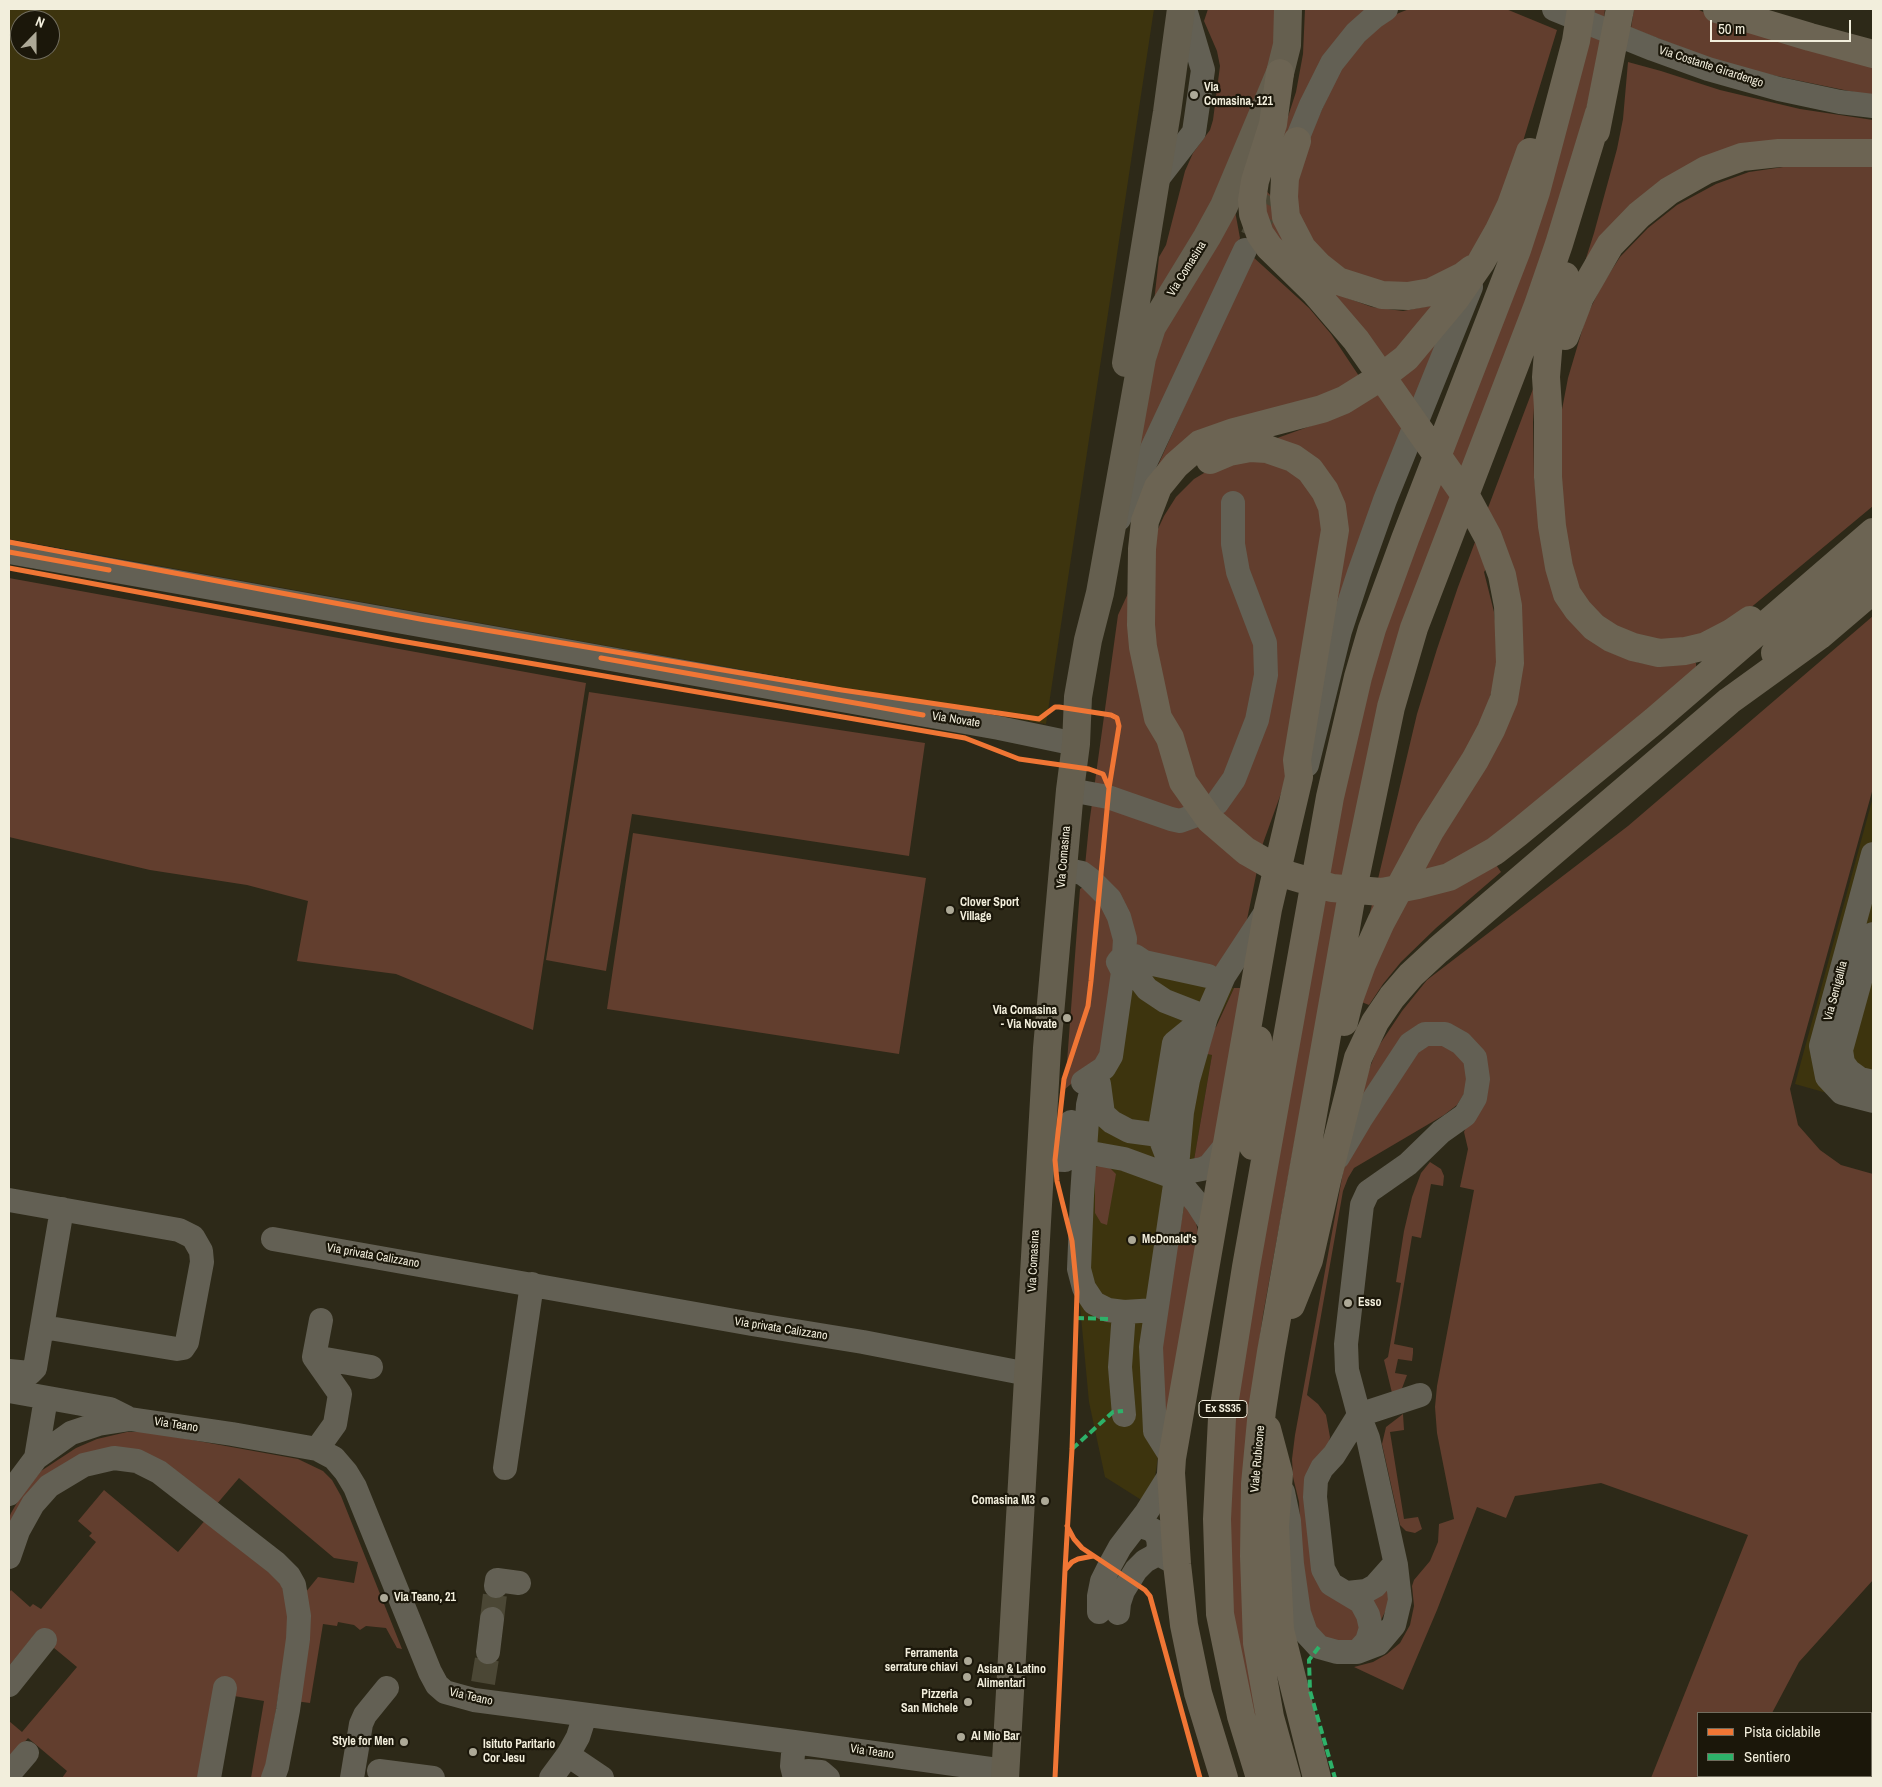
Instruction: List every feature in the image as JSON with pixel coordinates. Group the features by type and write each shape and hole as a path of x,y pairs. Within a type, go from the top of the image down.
{"highway":[{"path":"1232,1351 1330,797 1358,677 1372,629 1405,539 1517,250 1536,192 1567,77 1576,41 1581,9"},
{"path":"1620,9 1579,224 1550,339 1546,377 1548,478 1552,526 1559,567 1567,594 1578,610 1594,626 1611,638 1633,647 1659,653 1685,652 1706,646 1731,633 1837,563"},
{"path":"1717,9 1873,54"},
{"path":"1280,73 1273,124 1252,200 1253,214 1260,234 1269,247 1314,291 1356,340 1467,498 1488,537 1502,575 1508,606 1510,663 1504,699 1491,730 1430,832 1381,922 1362,964 1350,997 1326,1091 1308,1141"},
{"path":"1567,77 1532,145 1511,205 1498,232 1456,298 1406,358 1344,400 1322,409 1243,430 1200,444 1176,465 1158,487 1145,521 1142,549 1141,625 1148,674 1158,718 1170,738 1183,782 1210,820 1246,851 1288,875 1332,888 1382,892 1449,877 1495,851 1654,721 1873,532"},
{"path":"1308,1141 1352,894 1391,707 1414,628 1538,305 1559,244 1599,113"},
{"path":"1297,141 1285,178 1286,217 1302,248 1338,281 1382,295 1408,296 1431,292 1463,276 1480,262"},
{"path":"1548,408 1566,333 1580,297 1610,245 1639,214 1669,191 1706,170 1742,157 1779,153 1873,153"},
{"path":"1170,738 1171,717 1156,640 1152,608 1152,555 1160,516 1169,498 1182,480 1210,460 1230,452 1250,448 1276,451 1293,458 1310,470 1329,498 1334,523 1333,544 1297,760 1299,777 1268,909 1171,1465 1166,1560 1184,1625 1198,1693 1224,1778"},
{"path":"1729,701 1812,614 1873,561"},
{"path":"1271,1352 1309,1260 1358,1058 1375,1022 1392,997 1411,975 1438,950 1729,701 1819,636 1873,590"},
{"path":"1232,1351 1254,1138 1259,1064 1257,976"},
{"name":"Viale Rubicone","path":"1287,1778 1270,1717 1257,1643 1254,1556 1255,1484 1262,1410 1308,1141"},
{"name":"Ex SS35","path":"1232,1351 1222,1418 1218,1467 1217,1519 1220,1614 1241,1716 1260,1778"},
{"path":"1262,1410 1279,1474 1275,1526 1280,1630 1317,1778"}],"main road":[{"name":"Via Comasina","path":"1005,1775 1047,1048 1070,790 1076,744 1088,711 1096,662 1099,642 1100,593 1142,358 1152,327 1224,206 1280,73 1287,45 1288,9"},
{"name":"Via Comasina","path":"1109,538 1118,413 1174,65 1187,12"}],"street":[{"path":"1272,197 1318,91 1340,51 1361,28 1386,9"},
{"name":"Via Costante Girardengo","path":"1554,9 1708,69 1779,89 1840,102 1873,106"},
{"name":"Via Comasina","path":"1156,181 1194,132 1203,70 1187,12"},
{"path":"1109,538 1246,250"},
{"path":"1299,777 1309,762 1340,631 1381,509 1480,262"},
{"path":"1070,790 1108,797 1180,821 1202,813 1217,803 1234,779 1257,720 1266,675 1265,643 1238,572 1233,544 1233,503"},
{"name":"Via Novate","path":"9,552 999,728 1076,744"},
{"name":"Via Senigallia","path":"1873,854 1822,1046 1827,1077 1842,1093 1873,1101"},
{"path":"1063,869 1082,873 1110,898 1119,917 1125,939 1124,955 1147,989 1165,1001 1206,1017"},
{"path":"1137,1525 1154,1530 1158,1538 1159,1547 1166,1560 1145,1561 1136,1570 1123,1591 1119,1603 1108,1613 1099,1596 1102,1581 1120,1547 1158,1495 1171,1465 1155,1430 1151,1346 1176,1178 1182,1112 1188,1080 1206,1017 1224,976 1268,909"},
{"path":"1873,934 1842,1050 1843,1063 1849,1071 1860,1078 1873,1082"},
{"path":"1124,955 1135,956 1144,962 1208,976"},
{"path":"1041,1159 1065,1160 1068,1154 1074,1093 1079,1085 1104,1068 1111,1056 1123,972 1118,962 1124,955"},
{"path":"1206,1017 1174,1043 1159,1135 1176,1178 1184,1186 1213,1228"},
{"path":"1279,1474 1289,1521 1292,1564 1299,1614 1306,1633 1319,1646 1337,1652 1357,1652 1378,1644 1394,1625 1400,1600 1396,1565 1368,1438 1359,1415 1347,1370 1346,1344 1362,1205 1368,1192 1408,1164 1441,1132 1465,1115 1475,1098 1478,1079 1475,1058 1461,1043 1445,1034 1425,1034 1410,1044 1360,1120 1328,1176"},
{"path":"1096,1075 1103,1114 1129,1132 1159,1135"},
{"path":"1096,1075 1088,1106 1079,1269 1084,1288 1094,1303 1108,1310 1124,1312 1156,1310"},
{"path":"1176,1178 1186,1172 1209,1166 1226,1145"},
{"path":"1085,1152 1124,1159 1176,1178"},
{"path":"9,1200 179,1230 193,1237 201,1251 202,1262 188,1342 183,1348 177,1350 43,1327"},
{"path":"9,1371 30,1373 35,1368 62,1209"},
{"name":"Via privata Calizzano","path":"273,1239 752,1324 872,1343 1028,1374"},
{"path":"505,1468 532,1284"},
{"path":"1124,1312 1120,1366 1124,1415"},
{"path":"317,1450 335,1424 340,1394 314,1357 321,1320"},
{"path":"314,1357 371,1367"},
{"path":"9,1391 110,1409 130,1419"},
{"path":"1357,1652 1367,1641 1371,1628 1368,1614 1361,1602 1331,1584 1322,1569 1315,1497 1316,1480 1322,1468 1334,1455 1359,1415 1420,1394"},
{"path":"9,1494 36,1458 46,1398"},
{"name":"Via Teano","path":"36,1458 72,1434 98,1424 130,1419 232,1434 317,1450 334,1458 346,1472 355,1487 419,1648 437,1685 445,1692 456,1696 482,1692 585,1715 794,1742 1005,1775"},
{"path":"9,1557 18,1531 32,1504 49,1486 84,1465 114,1458 137,1461 159,1472 276,1562 289,1576 294,1585 299,1616 298,1639 288,1710 277,1767 273,1778"},
{"path":"1347,1592 1366,1591 1375,1586 1396,1565"},
{"path":"488,1652 492,1618"},
{"path":"9,1684 45,1640"},
{"path":"209,1778 225,1688"},
{"path":"352,1778 361,1724 365,1715 387,1688"},
{"path":"551,1778 568,1755 578,1737 585,1715"},
{"path":"794,1742 792,1766 795,1778 808,1771 821,1772 828,1778"},
{"path":"9,1774 27,1752"},
{"path":"568,1755 602,1778"},
{"path":"379,1771 433,1778"}],"shaded area":[{"path":"9,9 1154,9 1046,724 9,539"},
{"path":"1208,9 1280,9 1279,25 1260,112 1153,311 1159,257 1166,245 1185,171 1193,153 1210,130 1213,120 1220,66 1217,51 1204,21"},
{"path":"1305,9 1367,9 1309,85 1269,175 1296,92 1303,54"},
{"path":"1409,9 1506,9 1557,30 1517,161 1503,200 1463,267 1410,290 1345,275 1305,234 1297,208 1296,180 1302,153 1344,61 1389,17"},
{"path":"1595,9 1605,9 1600,53 1585,114 1541,261 1476,430 1310,1057 1263,1315 1251,1397 1269,1778 1229,1618 1231,1406 1340,800 1382,638 1584,58"},
{"path":"1634,9 1697,9 1718,19 1873,64 1873,96 1762,73 1709,58 1631,28"},
{"path":"1628,62 1720,90 1800,109 1873,120 1873,144 1728,155 1577,287 1617,149 1623,119"},
{"path":"1873,163 1873,506 1731,624 1697,642 1638,642 1597,617 1569,572 1563,536 1560,420 1568,378 1586,317 1602,285 1620,257 1648,228 1677,205 1716,184 1749,172 1790,166"},
{"path":"1258,182 1272,197 1347,298 1372,307 1403,311 1439,304 1380,373 1271,247"},
{"path":"1235,211 1240,238 1135,468 1158,341"},
{"path":"1252,256 1309,308 1331,334 1361,379 1150,483"},
{"path":"1446,330 1331,638 1340,507 1269,441 1341,415"},
{"path":"1536,381 1533,422 1534,477 1546,568 1607,651 1640,663 1669,666 1689,662 1696,663 1696,669 1483,846 1501,872 1436,928 1401,962 1369,1005 1359,1001 1375,959 1504,722 1497,551 1484,572 1494,612 1498,649 1493,686 1482,726 1369,917 1417,714 1437,649 1458,587"},
{"path":"1234,459 1266,460 1299,476 1314,493 1324,528 1284,785 1262,846 1241,949 1217,968 1143,953 1131,938 1085,866 1118,615 1164,516 1176,497 1194,479 1214,467"},
{"path":"9,578 586,683 533,1030 396,974 297,961 308,901 247,885 150,870 9,837"},
{"path":"1873,616 1873,788 1790,1089 1798,1125 1820,1150 1841,1165 1873,1174 1873,1580 1799,1662 1773,1712 1697,1712 1697,1777 1739,1778 1651,1778 1748,1535 1601,1483 1515,1496 1506,1518 1477,1507 1437,1610 1403,1690 1354,1667 1373,1662 1387,1654 1400,1643 1410,1625 1414,1606 1412,1586 1414,1580 1430,1561 1438,1542 1439,1524 1454,1519 1437,1433 1435,1407 1437,1386 1474,1190 1460,1187 1468,1149 1464,1132 1488,1076 1437,1024 1362,1105 1360,1092 1378,1047 1402,1011 1427,980 1628,826"},
{"path":"589,692 925,743 909,856 632,814 606,971 546,960"},
{"path":"1873,797 1873,1106 1795,1084"},
{"path":"633,833 926,878 899,1054 607,1009"},
{"path":"1084,886 1105,907 1120,947 1103,1058 1065,1089 1080,889"},
{"path":"1118,962 1234,988 1202,1053 1212,1055 1193,1166 1163,1424 1153,1490 1143,1501 1105,1477 1089,1402 1080,1306 1074,1165"},
{"path":"1234,988 1247,988 1217,1149 1193,1166 1212,1055 1202,1053 1205,1034 1216,1027"},
{"path":"1431,1043 1445,1046 1455,1052 1464,1062 1468,1080 1465,1092 1457,1105 1444,1115 1354,1168 1348,1178 1343,1191 1307,1395 1318,1404 1326,1415 1330,1437 1314,1529 1361,1616 1359,1635 1350,1642 1328,1640 1317,1630 1307,1610 1299,1502 1293,1477 1292,1459 1295,1435 1344,1167 1354,1142 1417,1049"},
{"path":"1430,1162 1441,1169 1444,1176 1443,1186 1431,1184 1421,1238 1412,1236 1394,1344 1413,1348 1413,1353 1412,1361 1398,1359 1395,1373 1407,1375 1401,1391 1393,1397 1384,1360 1388,1357 1401,1283 1396,1282 1404,1231 1412,1197 1421,1173"},
{"path":"1101,1165 1109,1167 1116,1174 1107,1225 1101,1223 1095,1213 1093,1168"},
{"path":"1185,1202 1196,1223 1201,1244 1168,1424 1163,1424 1157,1346"},
{"path":"1403,1414 1404,1430 1390,1432 1404,1519 1418,1517 1422,1529 1415,1533 1406,1531 1400,1525 1382,1444 1386,1427"},
{"path":"127,1432 148,1432 298,1459 323,1471 332,1480 341,1496 402,1649 397,1648 386,1628 366,1626 360,1630 354,1625 338,1622 337,1626 323,1624 310,1703 295,1701 305,1593 318,1577 354,1583 358,1562 334,1558 239,1478 216,1505 99,1453 9,1541 9,1518 11,1513 21,1496 41,1471 76,1448 97,1439"},
{"path":"104,1490 178,1552 207,1518 270,1570 282,1586 291,1616 265,1778 251,1778 264,1701 216,1693 202,1778 62,1778 67,1771 28,1738 9,1760 9,1721 22,1732 77,1667 36,1633 9,1666 9,1593 11,1590 30,1607 33,1604 41,1609 96,1542 89,1536 92,1533 78,1521"},
{"path":"1387,1587 1389,1604 1378,1626 1371,1603 1378,1593"}],"tunnel":[{"path":"1252,237 1272,197"},
{"path":"492,1619 496,1586"},
{"path":"483,1683 488,1652"}],"marked path":[{"path":"1076,1318 1111,1319"},
{"path":"1072,1449 1113,1412 1123,1411"},
{"path":"1319,1647 1309,1660 1310,1691 1335,1778"},
{"path":"1827,1778 1832,1777"}],"cycle path":[{"path":"9,542 420,619 842,690 1039,719 1055,707 1111,715 1117,718 1119,726 1109,788 1103,774 1089,769 1019,759 965,738 395,640 9,568"},
{"path":"9,552 109,570"},
{"path":"601,658 923,715"},
{"path":"1065,1570 1072,1449 1077,1292 1072,1241 1057,1181 1055,1160 1064,1079 1088,1006 1109,788"},
{"path":"1067,1526 1074,1539 1082,1548 1145,1590 1150,1596 1200,1778"},
{"path":"1055,1778 1065,1570 1072,1562 1093,1556"}],"place":[{"name":"Via Comasina, 121","path":"1194,95"},
{"name":"Clover Sport Village","path":"950,910"},
{"name":"Via Comasina - Via Novate","path":"1067,1018"},
{"name":"McDonald's","path":"1132,1240"},
{"name":"Esso","path":"1348,1303"},
{"name":"Comasina M3","path":"1045,1501"},
{"name":"Via Teano, 21","path":"384,1598"},
{"name":"Ferramenta serrature chiavi","path":"968,1661"},
{"name":"Asian & Latino Alimentari","path":"967,1677"},
{"name":"Pizzeria San Michele","path":"968,1702"},
{"name":"Al Mio Bar","path":"961,1737"},
{"name":"Style for Men","path":"404,1742"},
{"name":"Isituto Paritario Cor Jesu","path":"473,1752"}]}
